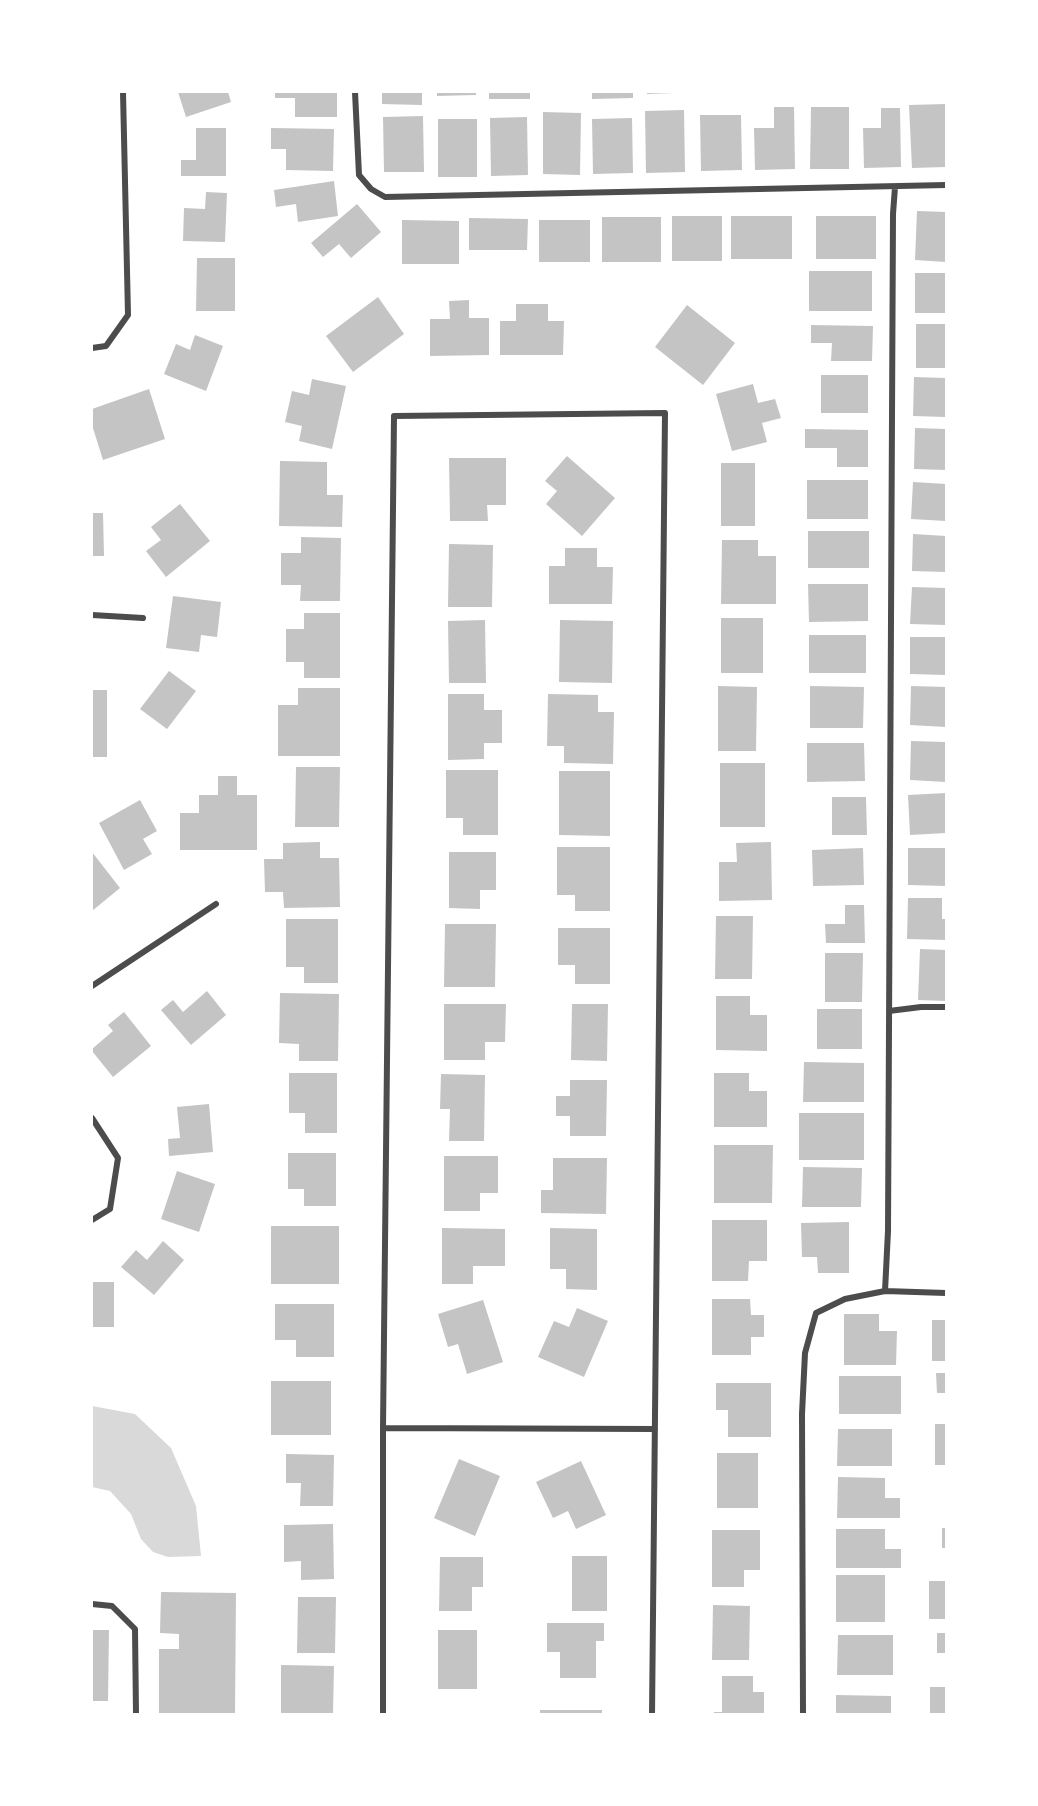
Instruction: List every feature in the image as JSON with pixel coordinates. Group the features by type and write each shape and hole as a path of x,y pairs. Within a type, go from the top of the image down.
{"street":[{"path":"92,348 106,345 128,315 123,92"},
{"path":"355,92 358,175 371,189 386,197 946,185"},
{"path":"885,1291 888,1231 892,214 895,187"},
{"path":"383,1714 383,1428 394,416 665,413 652,1714"},
{"path":"92,615 143,618"},
{"path":"92,986 216,904"},
{"path":"889,1011 946,1008"},
{"path":"92,1118 118,1158 110,1209 92,1220"},
{"path":"803,1714 802,1414 806,1353 816,1313 845,1299 885,1291 946,1293"},
{"path":"383,1428 656,1428"},
{"path":"92,1604 112,1606 135,1629 136,1714"}],"shaded area":[{"path":"92,1406 135,1414 171,1448 196,1506 201,1556 168,1557 153,1552 141,1539 131,1514 110,1491 92,1487"}],"building":[{"path":"178,92 228,92 231,102 186,117"},
{"path":"275,92 337,92 337,117 295,117 295,98 275,98"},
{"path":"382,92 422,92 422,105 382,104"},
{"path":"437,92 476,92 476,95 437,96"},
{"path":"489,92 530,92 530,99 489,99"},
{"path":"592,92 633,92 633,98 592,99"},
{"path":"647,92 673,92 674,93 647,94"},
{"path":"945,104 946,167 912,168 909,105"},
{"path":"774,107 794,107 795,169 755,170 754,128 774,128"},
{"path":"811,107 849,107 849,169 810,169"},
{"path":"881,108 900,108 901,167 864,168 863,128 881,128"},
{"path":"684,110 685,172 646,173 645,111"},
{"path":"543,112 581,113 580,175 543,174"},
{"path":"700,115 741,115 742,170 701,171"},
{"path":"423,116 424,172 384,172 383,117"},
{"path":"527,117 528,175 491,176 490,118"},
{"path":"632,118 633,173 593,174 592,119"},
{"path":"438,119 477,119 477,177 438,177"},
{"path":"196,128 226,128 226,176 181,176 181,160 196,160"},
{"path":"271,128 334,129 333,171 286,170 286,149 271,149"},
{"path":"334,181 338,216 298,222 296,204 276,207 274,190"},
{"path":"206,192 227,193 225,242 183,241 184,208 205,209"},
{"path":"357,204 381,232 351,258 339,244 323,257 311,243"},
{"path":"917,211 946,212 946,262 915,260"},
{"path":"672,216 722,216 722,261 672,261"},
{"path":"731,216 792,216 792,259 731,259"},
{"path":"816,216 876,216 876,259 816,259"},
{"path":"602,217 661,217 661,262 602,262"},
{"path":"469,218 528,219 527,250 469,250"},
{"path":"402,220 459,221 459,264 402,264"},
{"path":"539,220 590,220 590,262 539,262"},
{"path":"197,258 235,258 235,311 196,311"},
{"path":"809,271 872,271 872,311 809,311"},
{"path":"915,273 946,273 946,313 915,313"},
{"path":"378,297 404,334 353,372 326,336"},
{"path":"469,300 469,318 489,318 489,355 430,356 430,319 450,319 449,301"},
{"path":"516,304 548,304 548,321 564,321 563,355 500,355 500,321 516,321"},
{"path":"687,305 735,343 703,385 655,347"},
{"path":"916,324 946,324 946,368 916,368"},
{"path":"811,325 873,326 872,361 831,361 832,343 811,343"},
{"path":"195,335 223,346 206,391 164,374 176,344 190,350"},
{"path":"821,375 868,375 868,413 821,413"},
{"path":"914,377 946,378 946,417 913,416"},
{"path":"312,379 346,386 332,449 299,441 302,426 285,422 292,391 309,395"},
{"path":"753,384 758,403 775,399 781,418 762,423 767,442 732,451 716,394"},
{"path":"149,389 165,439 103,460 92,425 92,409"},
{"path":"915,428 946,429 946,470 914,469"},
{"path":"805,429 868,430 868,467 837,467 837,448 805,448"},
{"path":"567,456 615,498 582,536 546,504 557,491 545,481"},
{"path":"449,458 506,458 506,505 487,505 488,521 450,521"},
{"path":"280,461 327,462 327,495 343,495 342,527 279,526"},
{"path":"721,463 755,463 755,526 721,526"},
{"path":"807,480 868,480 868,519 807,519"},
{"path":"913,482 946,484 946,521 911,519"},
{"path":"180,504 210,541 166,577 146,551 161,540 151,527"},
{"path":"92,513 103,513 104,556 92,556"},
{"path":"808,531 869,531 869,568 808,568"},
{"path":"913,534 946,536 946,572 912,571"},
{"path":"301,537 341,538 340,601 300,601 301,585 281,585 281,553 301,553"},
{"path":"722,540 758,540 758,556 776,556 776,604 721,604"},
{"path":"449,544 493,545 492,607 448,607"},
{"path":"565,548 597,548 597,567 613,567 612,604 549,604 549,566 565,566"},
{"path":"808,584 868,584 868,621 809,622"},
{"path":"912,587 946,588 946,625 910,624"},
{"path":"173,596 221,602 217,637 201,635 199,652 166,648"},
{"path":"304,613 340,613 340,678 304,678 304,662 286,662 286,629 304,629"},
{"path":"721,618 763,618 763,673 721,673"},
{"path":"485,620 486,683 449,683 448,621"},
{"path":"560,620 613,621 612,683 559,682"},
{"path":"809,635 866,635 866,673 809,673"},
{"path":"910,637 946,637 946,675 910,674"},
{"path":"169,671 196,691 167,729 140,709"},
{"path":"718,686 757,687 756,751 718,751"},
{"path":"810,686 864,687 863,728 810,728"},
{"path":"911,686 946,687 946,727 910,725"},
{"path":"298,688 340,688 340,756 278,756 278,705 298,705"},
{"path":"92,690 107,690 107,757 92,757"},
{"path":"448,694 484,694 484,710 502,710 502,743 484,743 484,759 448,760"},
{"path":"548,694 598,695 598,712 614,712 613,764 564,763 564,746 547,746"},
{"path":"911,741 946,742 946,782 910,780"},
{"path":"807,743 864,743 865,781 807,782"},
{"path":"720,763 765,763 765,827 720,827"},
{"path":"296,767 340,767 339,827 295,827"},
{"path":"446,770 498,770 498,835 463,835 463,818 446,818"},
{"path":"559,771 610,771 610,836 559,835"},
{"path":"218,776 237,776 237,795 257,795 257,850 180,850 180,813 199,813 199,795 218,795"},
{"path":"946,793 946,833 910,835 908,795"},
{"path":"832,797 866,797 867,835 832,835"},
{"path":"140,800 157,831 143,839 152,854 124,870 99,823"},
{"path":"320,842 320,858 339,858 340,907 284,908 283,892 265,892 264,859 283,859 283,843"},
{"path":"771,842 772,900 719,901 719,862 737,862 736,843"},
{"path":"557,847 610,847 610,911 575,911 575,895 557,895"},
{"path":"863,848 864,885 813,886 812,850"},
{"path":"908,848 946,848 946,886 908,885"},
{"path":"92,852 120,888 92,911"},
{"path":"449,852 496,852 496,890 480,890 480,909 449,908"},
{"path":"908,898 942,898 942,919 946,919 946,940 907,939"},
{"path":"845,905 864,905 865,943 826,943 825,924 845,924"},
{"path":"716,916 753,916 752,979 715,979"},
{"path":"286,919 338,919 338,983 304,983 304,967 286,967"},
{"path":"445,924 496,924 495,987 444,987"},
{"path":"558,928 610,928 610,984 575,984 575,965 558,965"},
{"path":"920,949 946,950 946,1001 918,1000"},
{"path":"825,953 863,953 862,1002 825,1002"},
{"path":"207,991 226,1015 191,1045 161,1010 173,1000 183,1012"},
{"path":"280,993 339,994 338,1061 299,1061 299,1044 279,1043"},
{"path":"716,996 750,996 750,1015 767,1015 767,1051 716,1050"},
{"path":"444,1004 506,1004 505,1042 485,1042 485,1060 444,1060"},
{"path":"572,1004 608,1004 607,1061 571,1060"},
{"path":"817,1009 862,1009 862,1049 817,1049"},
{"path":"124,1012 151,1046 113,1077 92,1049 113,1031 108,1025"},
{"path":"804,1062 864,1063 864,1102 803,1102"},
{"path":"289,1073 337,1073 337,1133 305,1133 305,1113 289,1113"},
{"path":"714,1073 749,1073 749,1091 767,1091 767,1127 714,1127"},
{"path":"441,1074 485,1075 484,1141 449,1141 450,1109 440,1109"},
{"path":"570,1080 607,1080 606,1136 570,1136 570,1116 556,1116 556,1096 570,1096"},
{"path":"209,1104 213,1152 169,1156 168,1139 180,1138 177,1107"},
{"path":"799,1113 864,1113 864,1160 799,1160"},
{"path":"714,1145 773,1145 772,1203 714,1203"},
{"path":"288,1153 336,1153 336,1206 304,1206 304,1189 288,1189"},
{"path":"444,1156 498,1156 498,1193 480,1193 480,1211 444,1211"},
{"path":"553,1158 607,1158 606,1214 541,1213 541,1190 553,1190"},
{"path":"803,1167 862,1168 861,1207 802,1207"},
{"path":"177,1171 215,1184 199,1232 161,1219"},
{"path":"712,1220 767,1220 767,1261 749,1261 748,1281 712,1281"},
{"path":"849,1222 849,1273 818,1273 817,1257 802,1257 801,1223"},
{"path":"271,1226 339,1226 339,1284 271,1284"},
{"path":"442,1228 505,1229 505,1266 473,1266 473,1284 442,1284"},
{"path":"550,1228 597,1229 597,1290 566,1289 566,1269 550,1269"},
{"path":"163,1241 184,1260 154,1295 121,1267 136,1250 147,1260"},
{"path":"92,1282 114,1282 114,1327 92,1327"},
{"path":"712,1299 750,1299 751,1315 764,1315 764,1337 751,1337 751,1355 712,1355"},
{"path":"483,1300 503,1362 467,1374 458,1344 448,1347 438,1314"},
{"path":"275,1304 334,1304 334,1357 296,1357 296,1340 275,1340"},
{"path":"577,1308 608,1321 584,1377 538,1357 554,1321 569,1327"},
{"path":"844,1314 879,1314 879,1331 897,1331 896,1365 844,1365"},
{"path":"932,1320 946,1320 946,1361 932,1361"},
{"path":"936,1373 946,1373 946,1393 937,1393"},
{"path":"839,1376 901,1376 901,1414 839,1414"},
{"path":"271,1381 331,1381 331,1435 271,1435"},
{"path":"716,1383 771,1383 771,1437 728,1437 728,1410 716,1410"},
{"path":"935,1424 946,1424 946,1465 935,1465"},
{"path":"838,1429 892,1429 892,1466 837,1466"},
{"path":"717,1453 758,1453 758,1508 717,1508"},
{"path":"286,1454 334,1455 333,1506 300,1506 301,1483 286,1483"},
{"path":"459,1459 500,1476 475,1536 434,1518"},
{"path":"581,1461 606,1515 576,1529 568,1511 553,1518 536,1482"},
{"path":"838,1477 885,1478 885,1498 900,1498 900,1518 837,1518"},
{"path":"333,1524 334,1579 301,1580 301,1561 284,1562 284,1525"},
{"path":"942,1528 946,1528 946,1548 942,1548"},
{"path":"836,1529 885,1529 885,1549 901,1549 901,1568 836,1568"},
{"path":"712,1530 760,1530 760,1570 744,1570 744,1587 712,1587"},
{"path":"572,1556 607,1556 607,1611 572,1611"},
{"path":"440,1557 483,1557 483,1587 472,1587 472,1611 439,1611"},
{"path":"836,1575 885,1575 885,1622 836,1622"},
{"path":"929,1581 946,1581 946,1619 929,1619"},
{"path":"161,1592 236,1593 235,1714 159,1714 159,1649 179,1649 179,1634 160,1633"},
{"path":"298,1597 336,1597 335,1653 297,1653"},
{"path":"713,1605 750,1606 749,1660 712,1660"},
{"path":"547,1623 604,1623 604,1641 596,1641 596,1678 560,1678 560,1652 547,1652"},
{"path":"92,1630 109,1630 108,1701 92,1701"},
{"path":"438,1630 477,1630 477,1689 438,1689"},
{"path":"937,1633 946,1633 946,1653 937,1653"},
{"path":"838,1635 893,1635 893,1675 837,1675"},
{"path":"281,1665 334,1666 333,1714 281,1714"},
{"path":"722,1676 753,1676 753,1692 764,1692 764,1714 714,1714 714,1712 722,1712"},
{"path":"930,1687 946,1687 946,1714 930,1714"},
{"path":"836,1695 891,1696 891,1714 836,1714"},
{"path":"540,1710 602,1710 602,1714 540,1714"}]}
